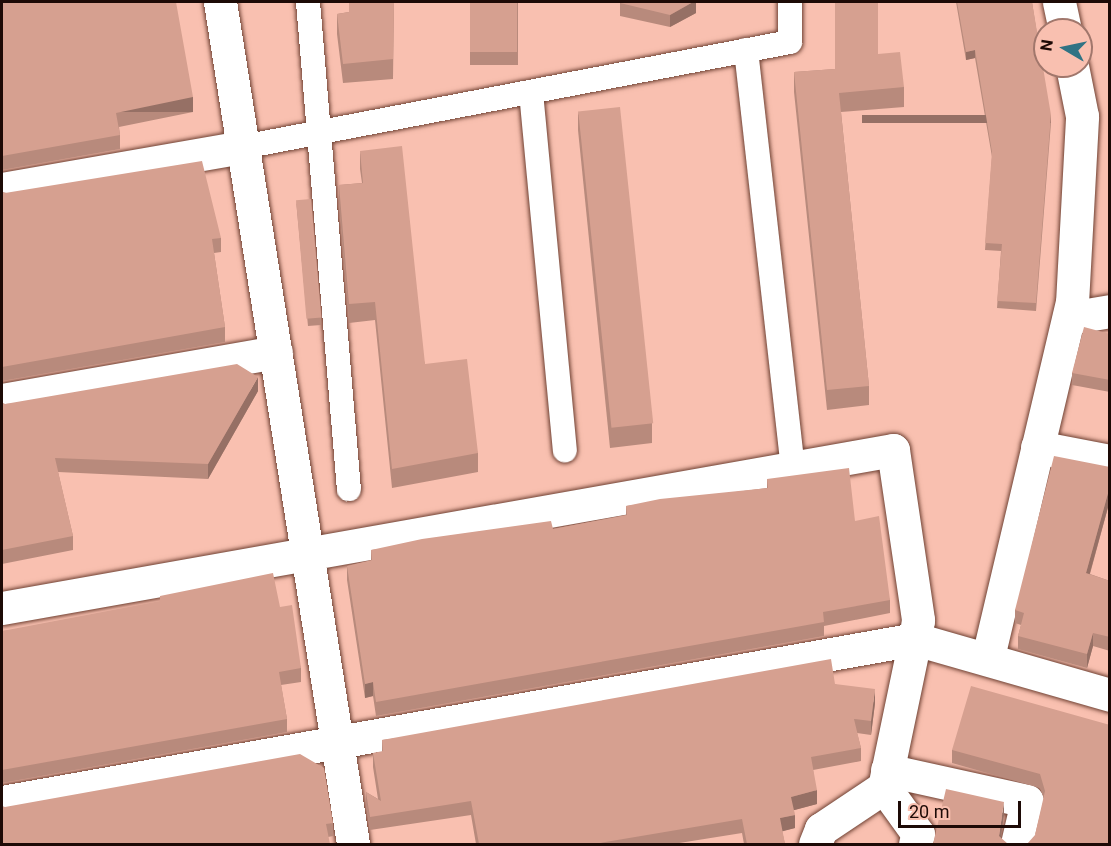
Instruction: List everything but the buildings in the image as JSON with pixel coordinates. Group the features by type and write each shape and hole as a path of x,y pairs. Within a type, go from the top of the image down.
{"street":[{"path":"220,2 353,844"},
{"path":"1059,2 1062,18"},
{"path":"988,657 1069,318 1082,116 1074,78"},
{"path":"2,189 243,147"},
{"path":"1069,318 1110,311"},
{"path":"2,400 276,352"},
{"path":"1037,447 1110,461"},
{"path":"2,608 892,450 918,620 915,639 886,778 821,829 815,844"},
{"path":"2,801 915,639 988,657 1110,695"},
{"path":"886,778 918,834 915,844"},
{"path":"886,778 1027,801 1017,844"}],"lane":[{"path":"308,2 316,133 349,489"},
{"path":"243,147 790,42 790,2"},
{"path":"746,50 793,468"},
{"path":"531,92 565,450"}]}
